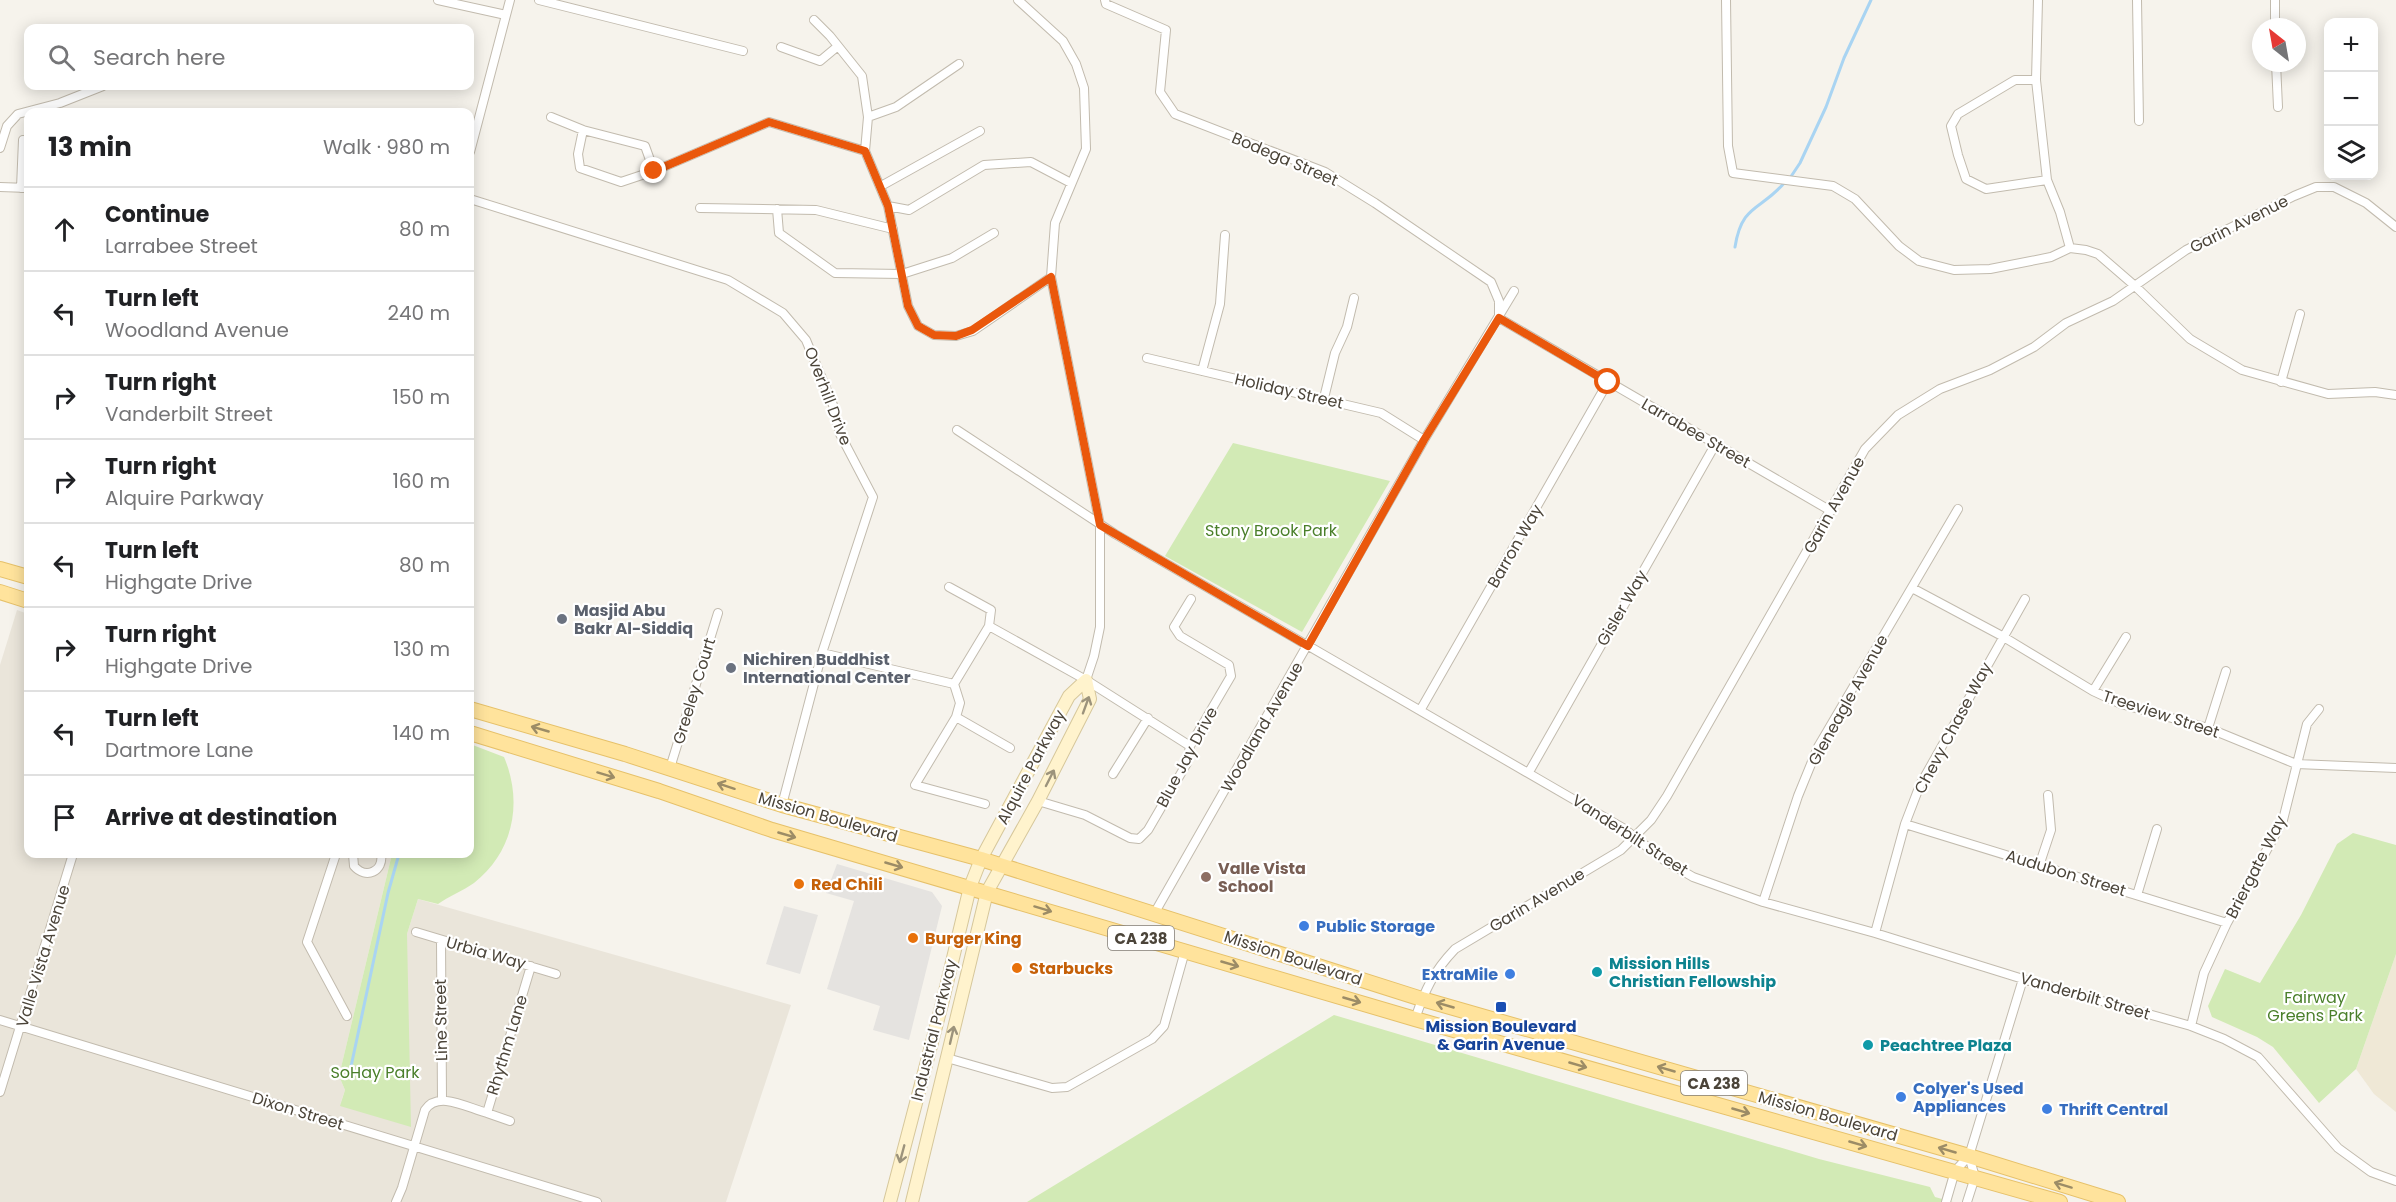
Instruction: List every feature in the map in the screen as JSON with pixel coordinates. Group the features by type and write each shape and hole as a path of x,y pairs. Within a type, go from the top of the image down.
{"main road":[{"path":"0,568 24,576"},
{"path":"0,592 24,600"},
{"name":"Alquire Parkway","path":"1000,865 1038,801 1090,699 1086,680"},
{"name":"Alquire Parkway","path":"981,859 1069,696 1086,680"},
{"name":"Mission Boulevard","path":"474,710 670,768 782,805 981,859 1422,999 1969,1156 2118,1202"},
{"name":"Mission Boulevard","path":"474,734 659,791 772,830 1415,1019 1975,1176 2060,1202"},
{"name":"Industrial Parkway","path":"890,1202 970,887 981,859"},
{"name":"Industrial Parkway","path":"912,1202 987,892 1000,865"}],"street":[{"path":"438,0 506,15"},
{"path":"474,138 510,0"},
{"path":"539,0 743,51"},
{"name":"Alquire Parkway","path":"1018,0 1063,41 1076,64 1084,88 1086,149 1055,223 1051,277 1100,525 1100,627 1086,680"},
{"name":"Bodega Street","path":"1106,0 1106,4 1166,30 1160,92 1175,114 1325,172 1375,203 1491,282 1499,301 1499,318"},
{"path":"1726,0 1728,146 1733,173 1833,186 1855,199 1899,246 1919,261 1954,270 1990,269 2051,257 2070,248 2098,254 2198,345 2242,370 2312,391 2335,395 2375,392 2396,395"},
{"path":"2038,0 2036,80 2047,180 2060,212 2070,248"},
{"path":"2137,0 2139,121"},
{"path":"2275,0 2275,18"},
{"path":"814,20 862,76 868,117 865,151 888,206 908,306 918,326 934,335 956,336 972,330 1051,277"},
{"path":"781,47 820,61 838,46"},
{"path":"868,117 896,107 959,64"},
{"path":"2276,72 2278,107"},
{"path":"2036,80 2015,80 1958,114 1951,126 1966,179 1986,189 2047,180"},
{"path":"41,108 93,90"},
{"path":"0,148 7,126 18,114 24,112"},
{"path":"551,117 583,130 645,146 654,171"},
{"path":"583,130 578,154 580,168 621,182 654,171 769,122 865,151"},
{"path":"881,186 980,131"},
{"path":"23,140 24,164"},
{"path":"888,206 909,210 984,165 1031,162 1071,183"},
{"name":"Garin Avenue","path":"1415,1019 1430,979 1455,950 1621,850 1651,820 1667,796 1865,449 1898,415 1940,389 1990,370 2034,347 2066,323 2113,301 2186,250 2316,187 2334,187 2348,193 2366,203 2396,226"},
{"path":"0,188 24,188"},
{"name":"Overhill Drive","path":"474,200 728,280 783,313 806,340 833,405 840,434 873,497 822,653 782,805"},
{"path":"700,208 816,210 893,229"},
{"path":"777,209 779,232 835,273 902,274 952,258 994,233"},
{"path":"1202,371 1220,304 1225,235"},
{"name":"Woodland Avenue","path":"1154,914 1424,440 1514,291"},
{"path":"1324,398 1335,353 1347,327 1354,298"},
{"path":"2281,382 2300,314"},
{"name":"Larrabee Street","path":"1499,318 1831,511"},
{"name":"Holiday Street","path":"1147,358 1381,413 1424,440"},
{"name":"Barron Way","path":"1421,709 1608,382"},
{"name":"Vanderbilt Street","path":"957,430 1100,525 1529,772 1623,828 1664,860 1693,877 1763,902 2191,1026 2224,1039 2258,1057 2338,1148 2371,1172 2396,1181"},
{"name":"Gisler Way","path":"1529,772 1715,445"},
{"name":"Gleneagle Avenue","path":"1763,902 1798,796 1818,747 1958,508"},
{"path":"949,587 991,610 989,626 954,684 960,703 956,717 915,785 985,804"},
{"name":"Treeview Street","path":"1912,588 2002,636 2093,691 2121,704 2208,728 2296,764 2396,768"},
{"name":"Blue Jay Drive","path":"1038,801 1085,815 1130,838 1139,839 1148,830 1187,763 1190,746 1231,676 1229,664 1180,636 1174,627 1191,599"},
{"name":"Chevy Chase Way","path":"1875,933 1905,824 1920,785 2002,636 2025,599"},
{"name":"Greeley Court","path":"670,768 718,613"},
{"path":"989,626 1086,680 1190,746"},
{"path":"2093,691 2126,637"},
{"path":"822,653 954,684"},
{"path":"2208,728 2226,671"},
{"name":"Briergate Way","path":"2191,1026 2204,973 2227,923 2283,820 2307,724 2319,709"},
{"path":"956,717 1010,748"},
{"path":"1113,774 1148,718"},
{"path":"2039,866 2051,830 2048,795"},
{"name":"Audubon Street","path":"1905,824 2227,923"},
{"path":"2137,895 2157,830"},
{"name":"Valle Vista Avenue","path":"0,1092 73,858"},
{"path":"335,858 307,942 346,1016"},
{"path":"353,858 354,866 360,872 367,874 379,867 382,858"},
{"name":"Urbia Way","path":"416,932 556,974"},
{"name":"Line Street","path":"441,940 442,1100"},
{"path":"947,1058 1052,1088 1067,1087 1152,1038 1164,1026 1185,951"},
{"name":"Rhythm Lane","path":"442,1100 487,1113 531,966"},
{"path":"1946,1202 1955,1171 1969,1156 2023,979"},
{"name":"Dixon Street","path":"0,1020 597,1202"},
{"path":"396,1202 425,1110 434,1101 442,1100"},
{"path":"487,1113 510,1121"},
{"path":"1967,1202 1975,1176 1969,1156"}],"shaded area":[{"path":"17,610 24,613 24,858 391,858 339,1076 345,1090 340,1105 407,934 418,899 791,1005 726,1202 0,1202 0,665"},
{"path":"837,864 932,892 942,906 909,1040 873,1030 880,1006 827,989 854,901 826,893"},
{"path":"784,906 818,915 800,974 766,964"},
{"path":"2396,954 2396,1112 2374,1094 2356,1069"}],"green space":[{"name":"Stony Brook Park","path":"1233,443 1390,481 1302,632 1165,556"},
{"name":"SoHay Park","path":"474,746 504,757 513,791 513,808 506,841 498,856 488,870 474,883 438,904 418,899 407,934 411,1127 340,1106 345,1090 339,1076 391,858 474,858"},
{"name":"Fairway Greens Park","path":"2353,833 2396,845 2396,954 2356,1069 2319,1103 2273,1047 2257,1037 2212,1017 2208,1006 2225,969 2260,983 2301,915 2337,844"},
{"path":"1334,1015 1819,1159 1930,1187 1935,1197 1953,1202 1027,1202"}],"waterway":[{"path":"1790,178 1800,163 1826,107 1844,58 1871,0"},
{"path":"1735,247 1742,222 1785,182"},
{"path":"349,1076 388,893 398,858"}],"place":[{"name":"Masjid Abu Bakr Al-Siddiq","path":"562,619"},
{"name":"Nichiren Buddhist International Center","path":"731,668"},
{"name":"Valle Vista School","path":"1206,877"},
{"name":"Red Chili","path":"799,884"},
{"name":"Public Storage","path":"1304,926"},
{"name":"Burger King","path":"913,938"},
{"name":"Starbucks","path":"1017,968"},
{"name":"Mission Hills Christian Fellowship","path":"1597,972"},
{"name":"ExtraMile","path":"1510,974"},
{"name":"Mission Boulevard & Garin Avenue","path":"1501,1007"},
{"name":"Peachtree Plaza","path":"1868,1045"},
{"name":"Colyer's Used Appliances","path":"1901,1097"},
{"name":"Thrift Central","path":"2047,1109"}],"route":[{"path":"654,171 769,122 865,151 888,206 908,306 918,326 934,335 956,336 972,330 1051,277 1100,525 1308,646 1424,440 1499,318 1608,382"}]}
